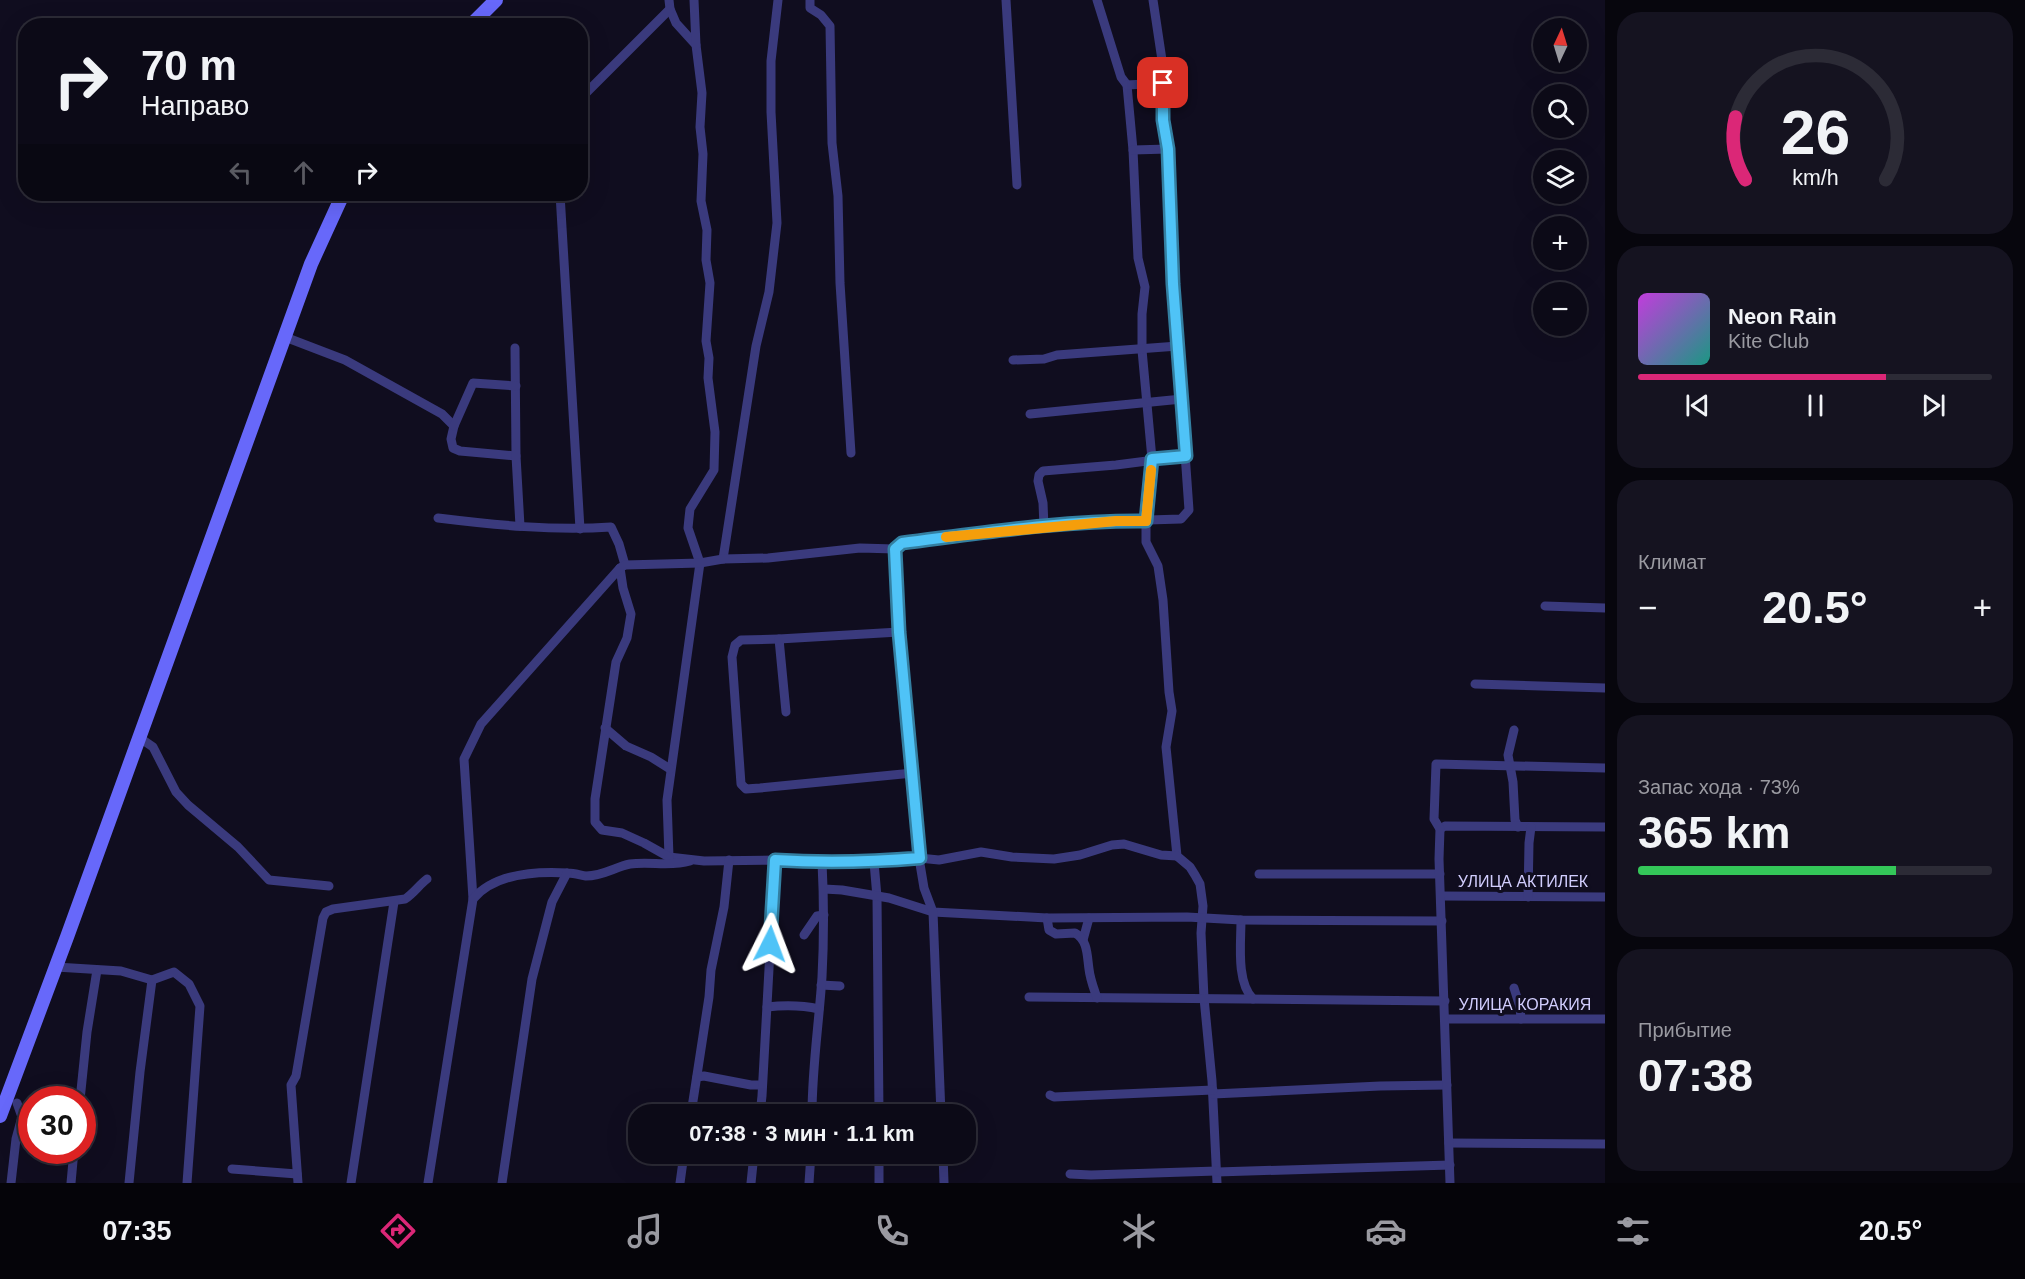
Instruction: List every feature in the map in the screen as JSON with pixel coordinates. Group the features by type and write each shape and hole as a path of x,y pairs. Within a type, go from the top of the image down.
{"main road":[{"path":"478,18 496,0"},
{"path":"0,1116 5,1087 56,967 311,264 340,201"}],"street":[{"path":"669,857 667,800 670,769 700,563 688,528 690,509 714,470 715,432 706,341 710,283 706,260 707,230 701,201 702,93 696,45 694,0"},
{"path":"723,560 756,346 770,292 777,223 771,112 771,61 778,0"},
{"path":"810,0 810,9 821,15 830,26 832,143 838,196 840,283 851,453"},
{"path":"1006,0 1017,185"},
{"path":"1097,0 1121,77 1128,85 1138,258 1145,287 1142,350 1152,459 1146,542 1158,566 1163,600 1168,692 1172,711 1166,747 1177,856"},
{"path":"428,1183 473,899 465,759 481,724 623,567 768,558 860,548 895,549 902,543 1044,527 1181,519 1189,510 1173,272 1168,149 1163,120 1162,60 1153,0"},
{"path":"588,90 669,4 676,23 696,45"},
{"path":"1128,85 1163,83"},
{"path":"1133,150 1168,149"},
{"path":"560,201 580,529"},
{"path":"285,337 345,360 441,414 454,426"},
{"path":"1013,360 1178,346"},
{"path":"515,348 516,456 520,526"},
{"path":"516,386 473,383 454,426 451,439 453,448 460,451 516,456"},
{"path":"1030,414 1182,399"},
{"path":"1044,527 1043,503 1038,481 1043,471 1186,456"},
{"path":"438,518 520,526 580,529 611,527 624,555 623,567 631,614 627,638 616,662 605,728 595,822 602,830 622,833 669,857 695,860 874,862 920,858 939,860 981,852 1054,859 1124,844 1161,855 1177,856 1190,867 1200,884 1203,906 1201,933 1204,998 1213,1092 1217,1183"},
{"path":"895,549 899,632 920,858 924,888 933,912 941,1104"},
{"path":"1545,606 1605,608"},
{"path":"899,632 741,640 735,645 732,657 741,784 746,789 913,774"},
{"path":"779,639 786,712"},
{"path":"1475,684 1605,688"},
{"path":"605,728 626,746 651,757 670,769"},
{"path":"1514,730 1508,749 1515,820 1518,827"},
{"path":"140,738 153,747 176,792 238,847 269,880 329,886"},
{"path":"1450,1183 1440,829 1434,819 1437,764 1605,768"},
{"path":"1440,829 1445,826 1605,827"},
{"path":"1528,897 1528,843 1531,827"},
{"path":"473,899 479,892 502,879 529,874 567,873 587,876 606,874 630,864 674,865 695,860"},
{"path":"693,1104 711,970 724,907 729,860"},
{"path":"761,1104 775,860"},
{"path":"812,1104 824,915 822,862"},
{"path":"874,862 878,897 879,1104"},
{"path":"502,1183 532,980 552,902 567,873"},
{"path":"1259,874 1440,874"},
{"path":"232,1169 297,1178 291,1085 296,1076 323,918 326,912 333,909 405,899 427,879"},
{"path":"824,889 878,897 933,912 954,915 1047,918 1442,921"},
{"name":"УЛИЦА АКТИЛЕК","path":"1441,896 1605,897"},
{"path":"351,1183 394,902"},
{"path":"804,935 817,916 824,915"},
{"path":"1047,918 1049,930 1056,934 1076,933 1083,940 1097,998"},
{"path":"1083,940 1089,918"},
{"path":"1241,920 1243,982 1253,999"},
{"path":"56,967 122,971 152,980 174,972 189,984 200,1006 187,1183"},
{"path":"81,1086 97,970"},
{"path":"129,1183 152,980"},
{"path":"821,985 840,986"},
{"path":"1514,988 1521,1019"},
{"path":"1029,998 1445,1000"},
{"path":"767,1007 786,1005 819,1009"},
{"name":"УЛИЦА КОРАКИЯ","path":"1445,1019 1605,1019"},
{"path":"697,1077 704,1076 762,1085"},
{"path":"1050,1095 1086,1096 1447,1085"},
{"path":"11,1183 16,1139 22,1117 17,1103"},
{"path":"1449,1143 1605,1144"},
{"path":"71,1183 73,1164"},
{"path":"680,1183 683,1164"},
{"path":"751,1183 753,1164"},
{"path":"809,1183 811,1164"},
{"path":"879,1164 879,1183"},
{"path":"943,1164 944,1183"},
{"path":"1070,1174 1450,1165"}],"slow traffic":[{"path":"946,537 1116,521 1146,521 1151,470"}],"route":[{"path":"770,944 775,860 874,862 920,858 899,632 895,549 902,543 998,531 1116,521 1146,521 1152,459 1186,456 1173,284 1168,149 1163,120 1163,83"}]}
